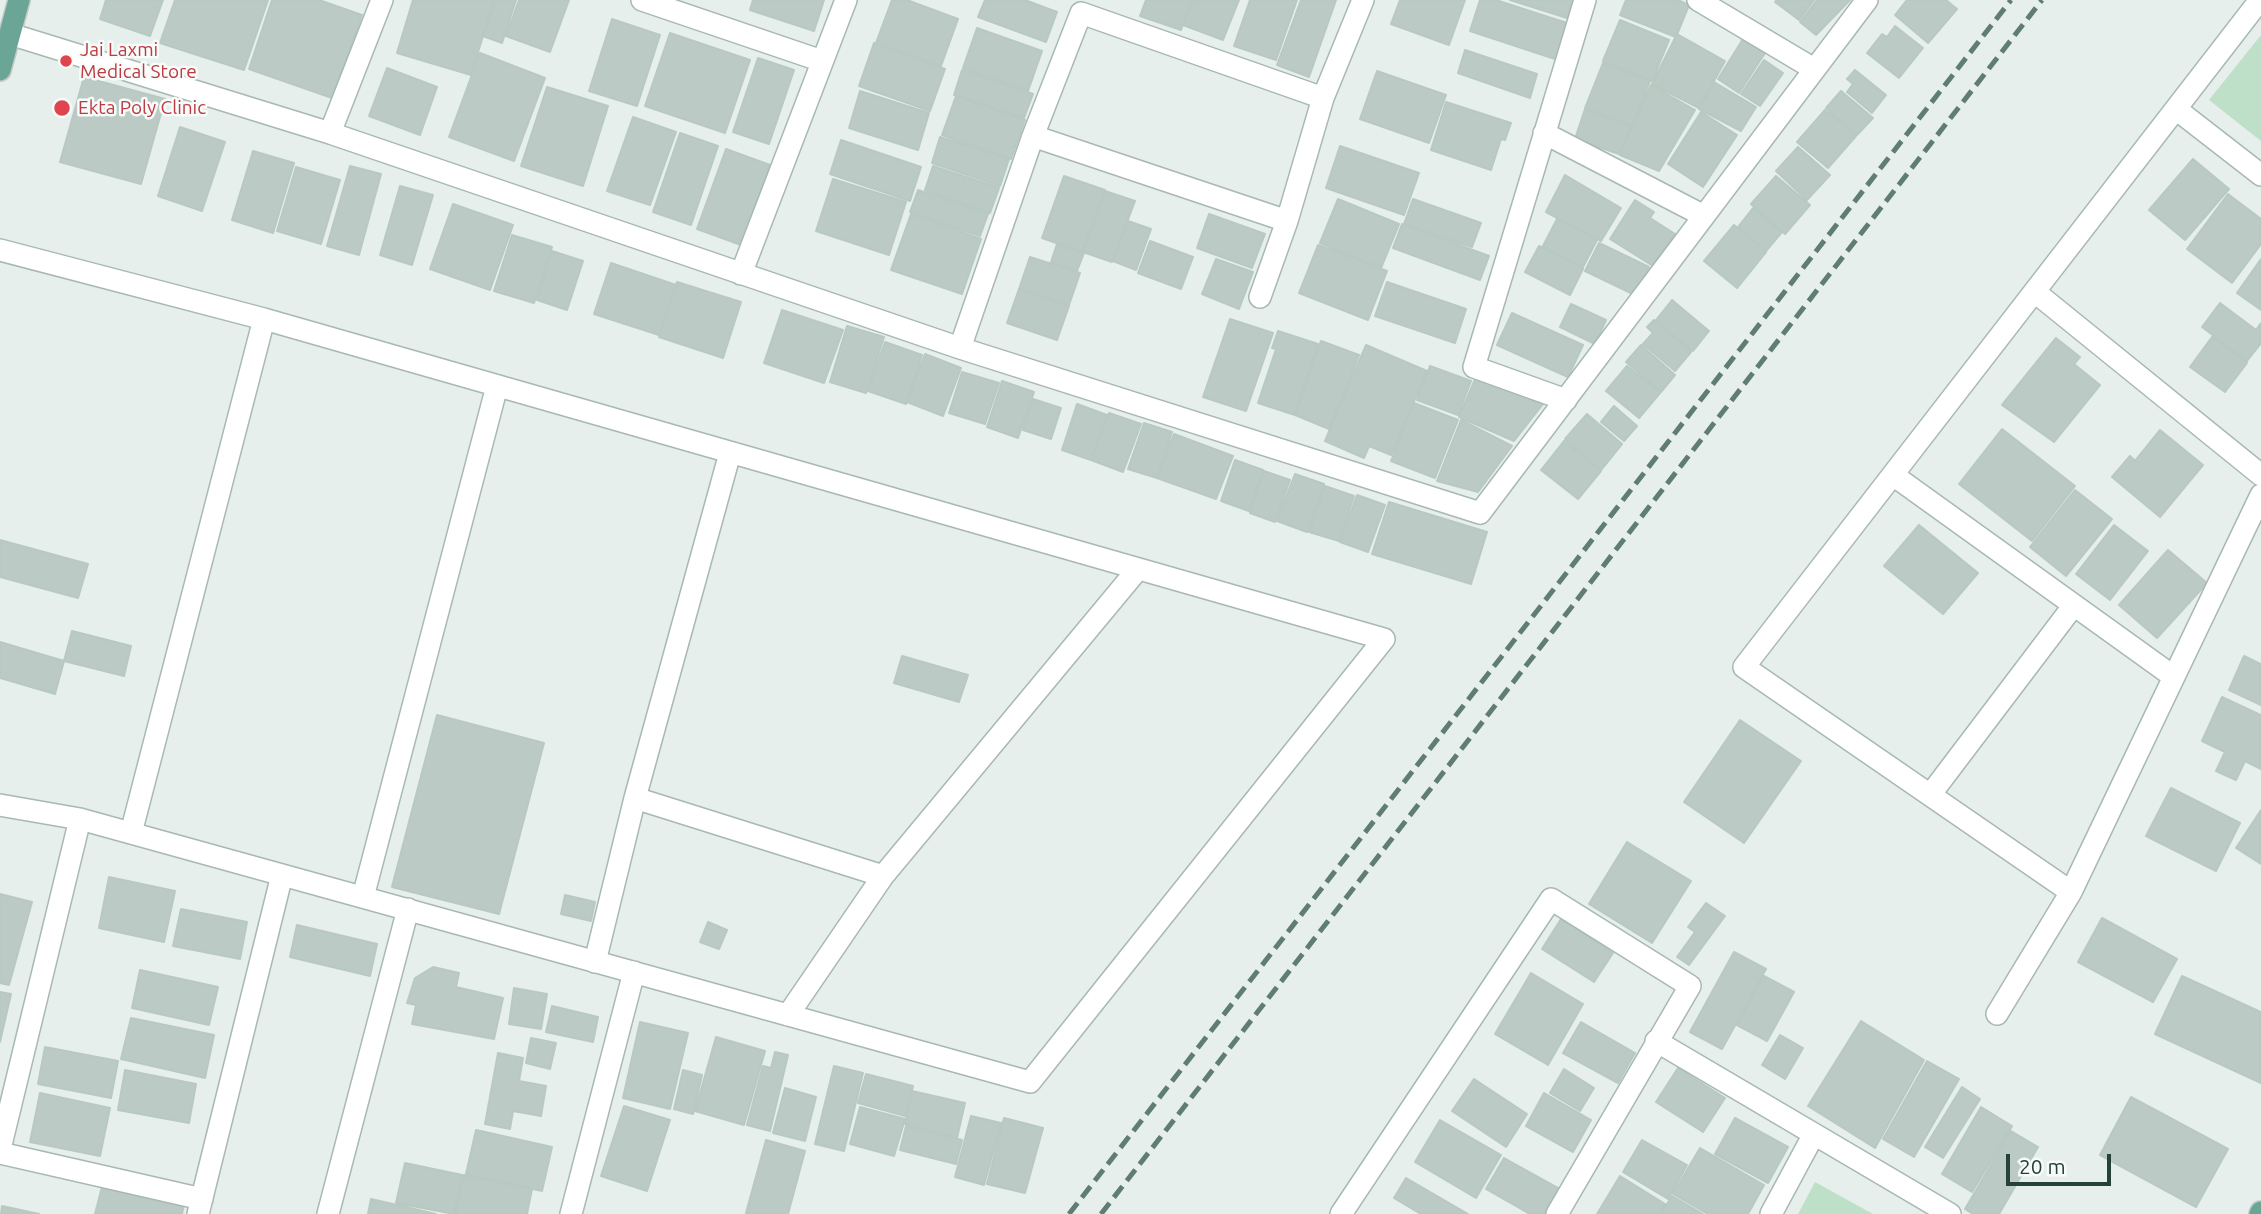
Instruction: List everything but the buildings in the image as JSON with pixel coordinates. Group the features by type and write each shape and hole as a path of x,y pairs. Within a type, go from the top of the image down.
{"main road":[{"path":"0,70 19,0"}],"street":[{"path":"330,133 382,0"},
{"path":"642,0 822,61"},
{"path":"741,274 846,0"},
{"path":"1260,297 1287,221 1323,98 1363,0"},
{"path":"1566,400 1474,366 1585,0"},
{"path":"1698,0 1814,69"},
{"path":"10,34 330,133 960,348 1479,513 1867,0"},
{"path":"2071,892 1744,667 2260,0"},
{"path":"960,348 1033,136 1081,13 1323,98"},
{"path":"2176,109 2261,175"},
{"path":"1544,133 1704,216"},
{"path":"1033,136 1287,221"},
{"path":"0,250 264,319 1384,639 1030,1082 80,819 0,805"},
{"path":"2035,292 2261,475"},
{"path":"131,833 264,319"},
{"path":"363,897 498,386"},
{"path":"595,962 635,797 730,453"},
{"path":"1893,475 2174,677"},
{"path":"1997,1014 2071,892 2261,495"},
{"path":"788,1015 883,876 1138,569"},
{"path":"1930,795 2074,605"},
{"path":"635,797 883,876"},
{"path":"80,819 0,1151 200,1206 282,875"},
{"path":"1340,1214 1551,899 1690,986 1557,1214"},
{"path":"328,1214 408,909"},
{"path":"578,1212 634,972"},
{"path":"1656,1041 1950,1214"},
{"path":"1770,1214 1814,1134"}],"green space":[{"path":"2261,35 2261,141 2209,100"},
{"path":"1815,1182 1873,1214 1798,1214"}],"railway":[{"path":"1069,1214 2011,0"},
{"path":"1101,1214 2042,0"}],"place":[{"name":"Jai Laxmi Medical Store","path":"66,61"},
{"name":"Ekta Poly Clinic","path":"62,108"}]}
